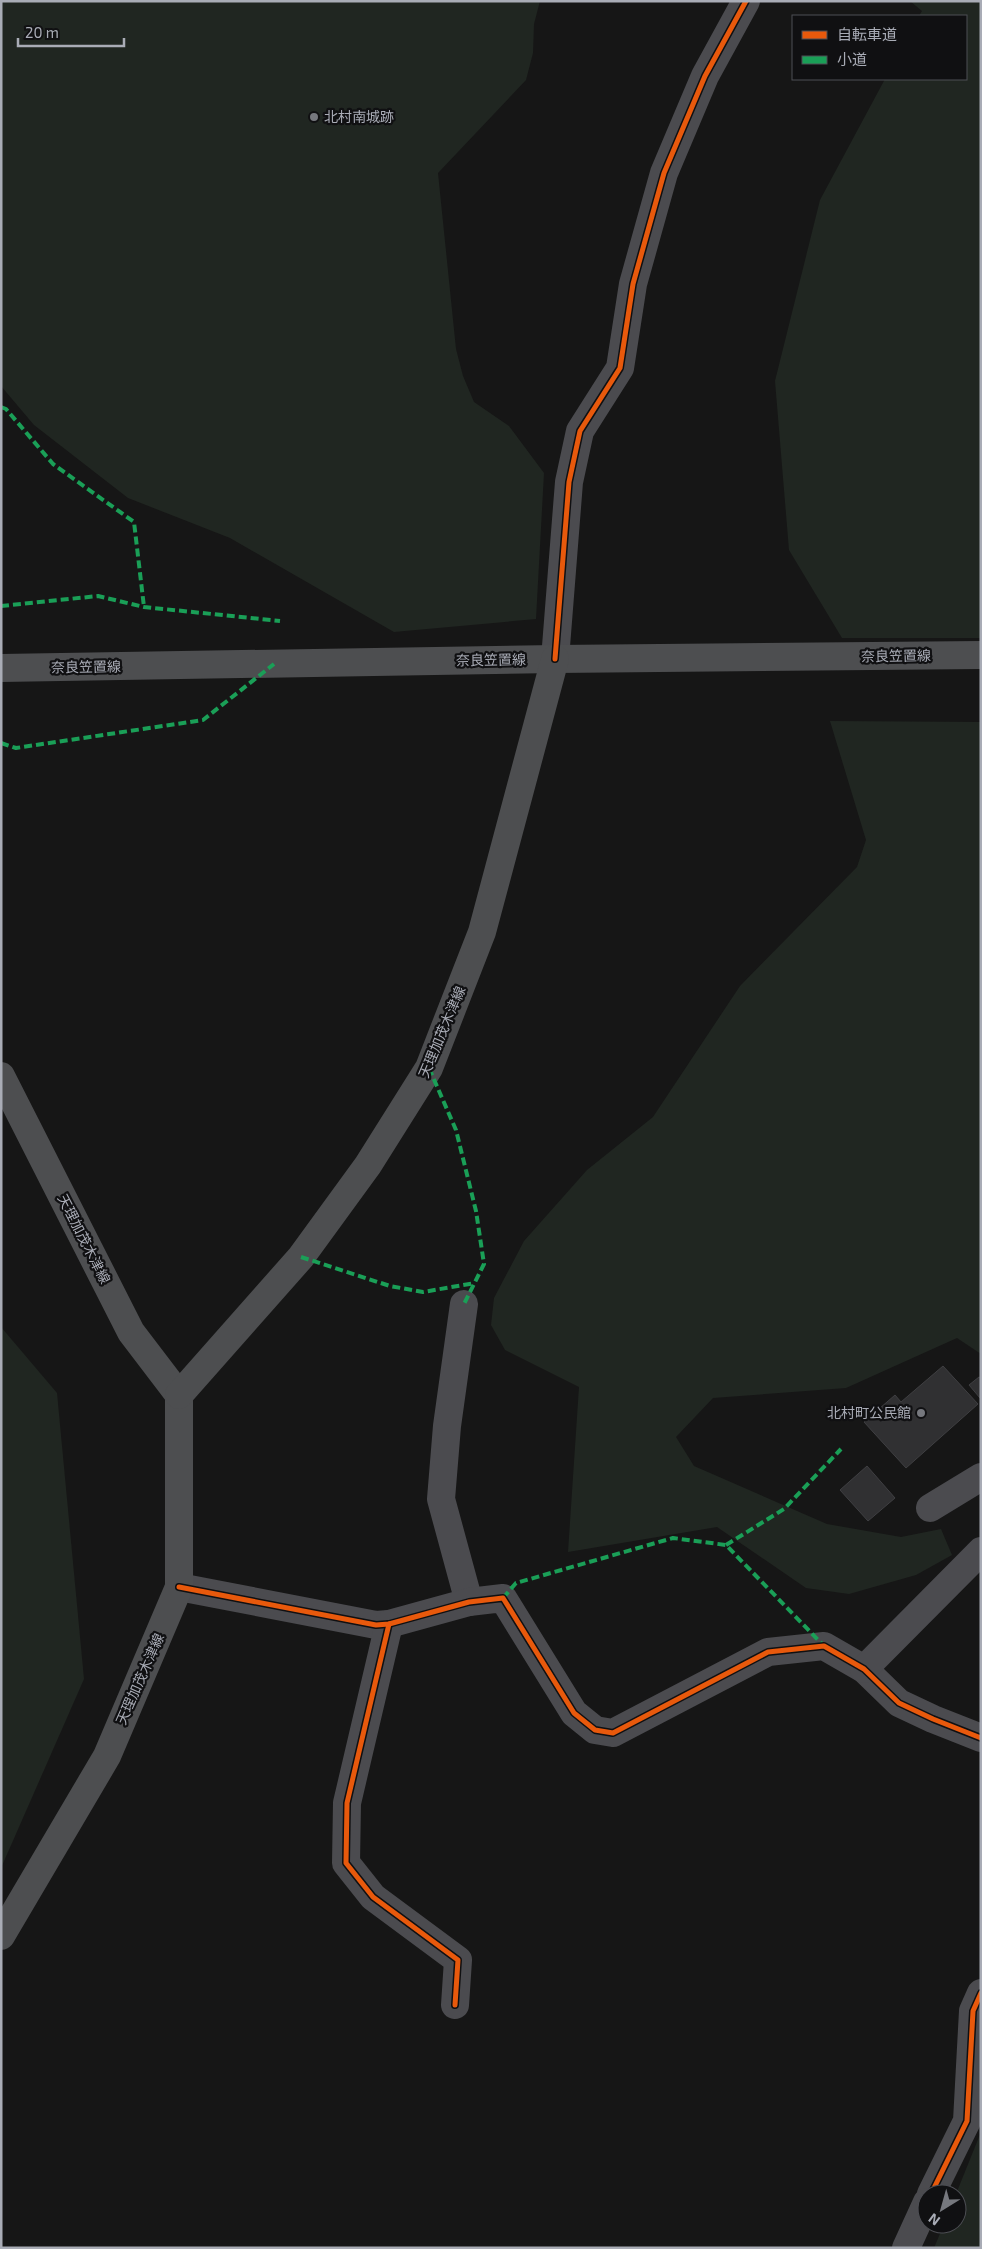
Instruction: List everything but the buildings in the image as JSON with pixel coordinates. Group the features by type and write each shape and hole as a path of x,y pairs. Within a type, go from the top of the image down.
{"main road":[{"name":"奈良笠置線","path":"1,668 555,659 981,655"},
{"name":"天理加茂木津線","path":"179,1395 301,1257 368,1165 430,1068 482,932 555,659"},
{"name":"天理加茂木津線","path":"1,1076 132,1332 179,1395 179,1587 107,1756 1,1936"}],"street":[{"path":"555,659 569,482 580,432 620,368 633,284 664,173 705,76 746,1"},
{"path":"464,1304 446,1426 441,1499 469,1602"},
{"path":"930,1508 981,1477"},
{"path":"864,1669 981,1551"},
{"path":"179,1587 376,1625 389,1624 469,1602 503,1598 574,1713 595,1730 613,1733 768,1652 824,1646 864,1669 899,1703 981,1738"},
{"path":"389,1624 347,1803 346,1863 374,1897 458,1960 455,2005"},
{"path":"936,2184 966,2121 973,2011 981,1993"},
{"path":"906,2248 917,2224"}],"shaded area":[{"path":"1,1 540,1 534,24 533,53 526,80 438,173 456,349 463,376 474,402 509,426 544,473 536,619 394,632 230,538 128,498 34,425 1,386"},
{"path":"910,1 981,1 981,638 842,638 789,550 775,381 820,200 884,80 967,80 967,15 920,15 922,11"},
{"path":"830,721 981,722 981,1354 957,1338 846,1388 713,1398 676,1437 694,1466 827,1524 901,1537 941,1529 952,1555 916,1575 849,1594 806,1588 717,1527 568,1552 579,1387 505,1350 491,1325 494,1298 524,1241 587,1170 653,1117 740,986 857,867 866,840"},
{"path":"1,1327 57,1393 84,1679 1,1868"},
{"path":"981,2132 981,2248 934,2248 940,2234 967,2234 967,2184 960,2184"}],"marked path":[{"path":"1,407 6,409 53,464 134,522 144,607"},
{"path":"1,606 98,596 144,607 280,621"},
{"path":"1,743 16,748 203,720 274,664"},
{"path":"429,1068 456,1130 476,1211 484,1264 464,1304"},
{"path":"301,1257 390,1286 423,1292 475,1283"},
{"path":"726,1545 784,1509 841,1449"},
{"path":"503,1598 516,1583 673,1538 726,1545 824,1646"}],"cycle path":[{"path":"555,659 569,482 580,431 620,368 633,284 664,173 705,76 746,1"},
{"path":"179,1587 376,1625 389,1624 469,1602 503,1598 574,1713 595,1730 613,1733 768,1652 824,1646 864,1669 899,1703 981,1738"},
{"path":"389,1624 347,1803 346,1863 373,1897 458,1960 455,2005"},
{"path":"936,2184 967,2121 973,2011 981,1993"}],"place":[{"name":"北村南城跡","path":"314,117"},
{"name":"北村町公民館","path":"921,1413"}]}
